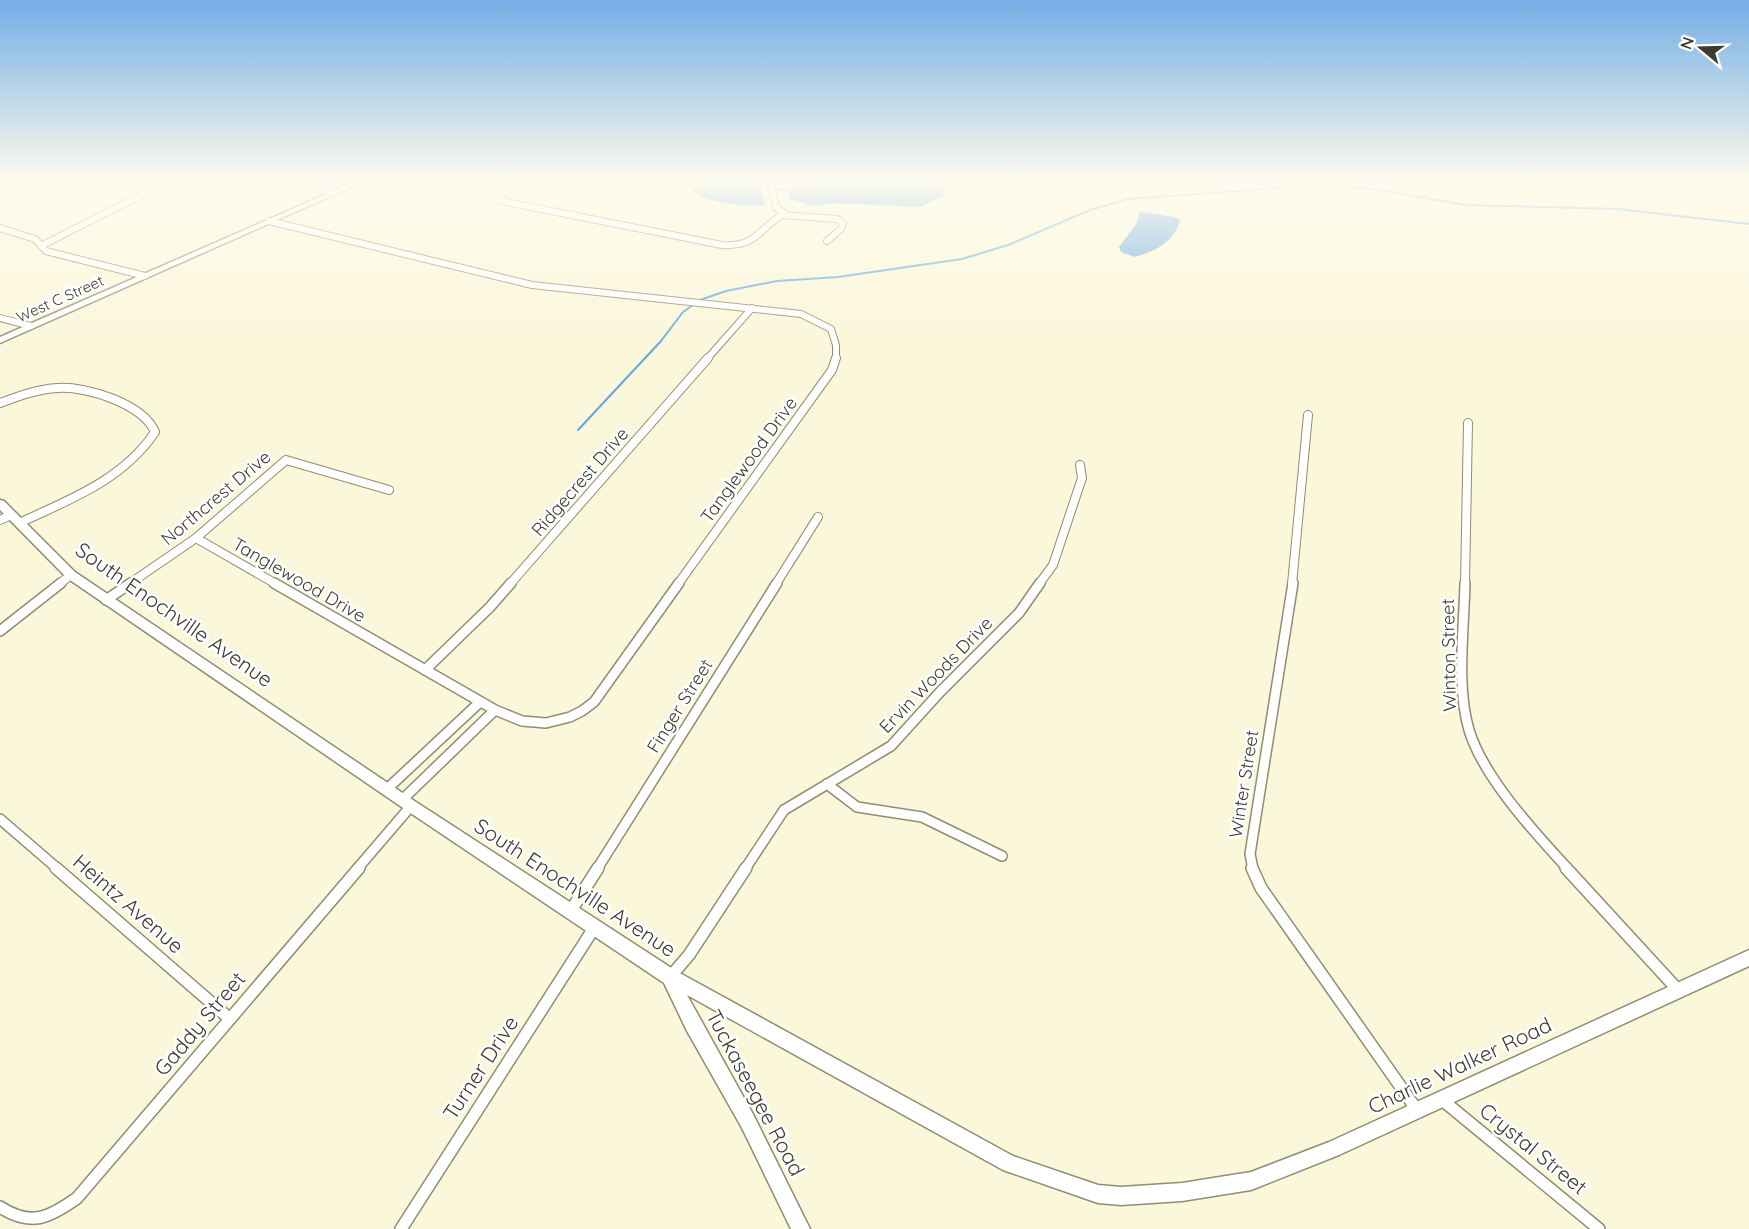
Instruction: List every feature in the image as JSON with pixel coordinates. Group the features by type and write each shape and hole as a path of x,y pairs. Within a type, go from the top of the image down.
{"main road":[{"name":"West C Street","path":"0,340 230,238"},
{"name":"South Enochville Avenue","path":"0,504 10,520 71,575 106,600 406,803 670,977 1009,1164 1098,1194 1121,1196 1182,1192"},
{"name":"Charlie Walker Road","path":"1182,1192 1251,1181 1332,1149 1749,958"},
{"name":"Tuckaseegee Road","path":"670,977 693,1025 748,1122 801,1229"}],"street":[{"path":"32,238 45,251 144,276"},
{"path":"41,246 56,238"},
{"name":"Tanglewood Drive","path":"196,538 495,710 516,720 538,724 559,721 578,714 594,702 832,370 838,358 837,343 831,328 801,315 522,283 340,238"},
{"path":"684,238 717,245 749,242 754,238"},
{"path":"827,241 830,238"},
{"name":"Ridgecrest Drive","path":"425,670 490,607 752,308"},
{"path":"0,318 31,326"},
{"path":"0,403 39,389 56,387 82,389 127,406 152,423 154,432 149,444 126,466 10,520"},
{"name":"Winter Street","path":"1308,415 1291,599 1250,862 1261,888 1417,1110"},
{"name":"Winton Street","path":"1468,423 1463,693 1469,730 1489,772 1519,813 1678,990"},
{"name":"Northcrest Drive","path":"106,600 196,538 286,460 389,490"},
{"name":"Ervin Woods Drive","path":"670,977 689,955 772,824 784,810 891,746 1029,601 1053,565 1082,478 1080,465"},
{"name":"Finger Street","path":"570,912 818,517"},
{"path":"0,631 71,575"},
{"path":"387,789 480,702"},
{"name":"Gaddy Street","path":"0,1207 9,1216 26,1223 50,1219 77,1197 230,1019 406,803 495,710"},
{"path":"827,784 857,807 922,817 1002,856"},
{"name":"Heintz Avenue","path":"0,819 230,1019"},
{"name":"Turner Drive","path":"401,1229 594,928"},
{"name":"Crystal Street","path":"1441,1099 1599,1229"}],"water":[{"path":"1125,238 1170,238 1150,252 1135,257 1121,252 1119,247"}],"waterway":[{"path":"578,430 661,341 683,312 700,300 726,291 777,281 838,277 962,259 1024,238"}]}
